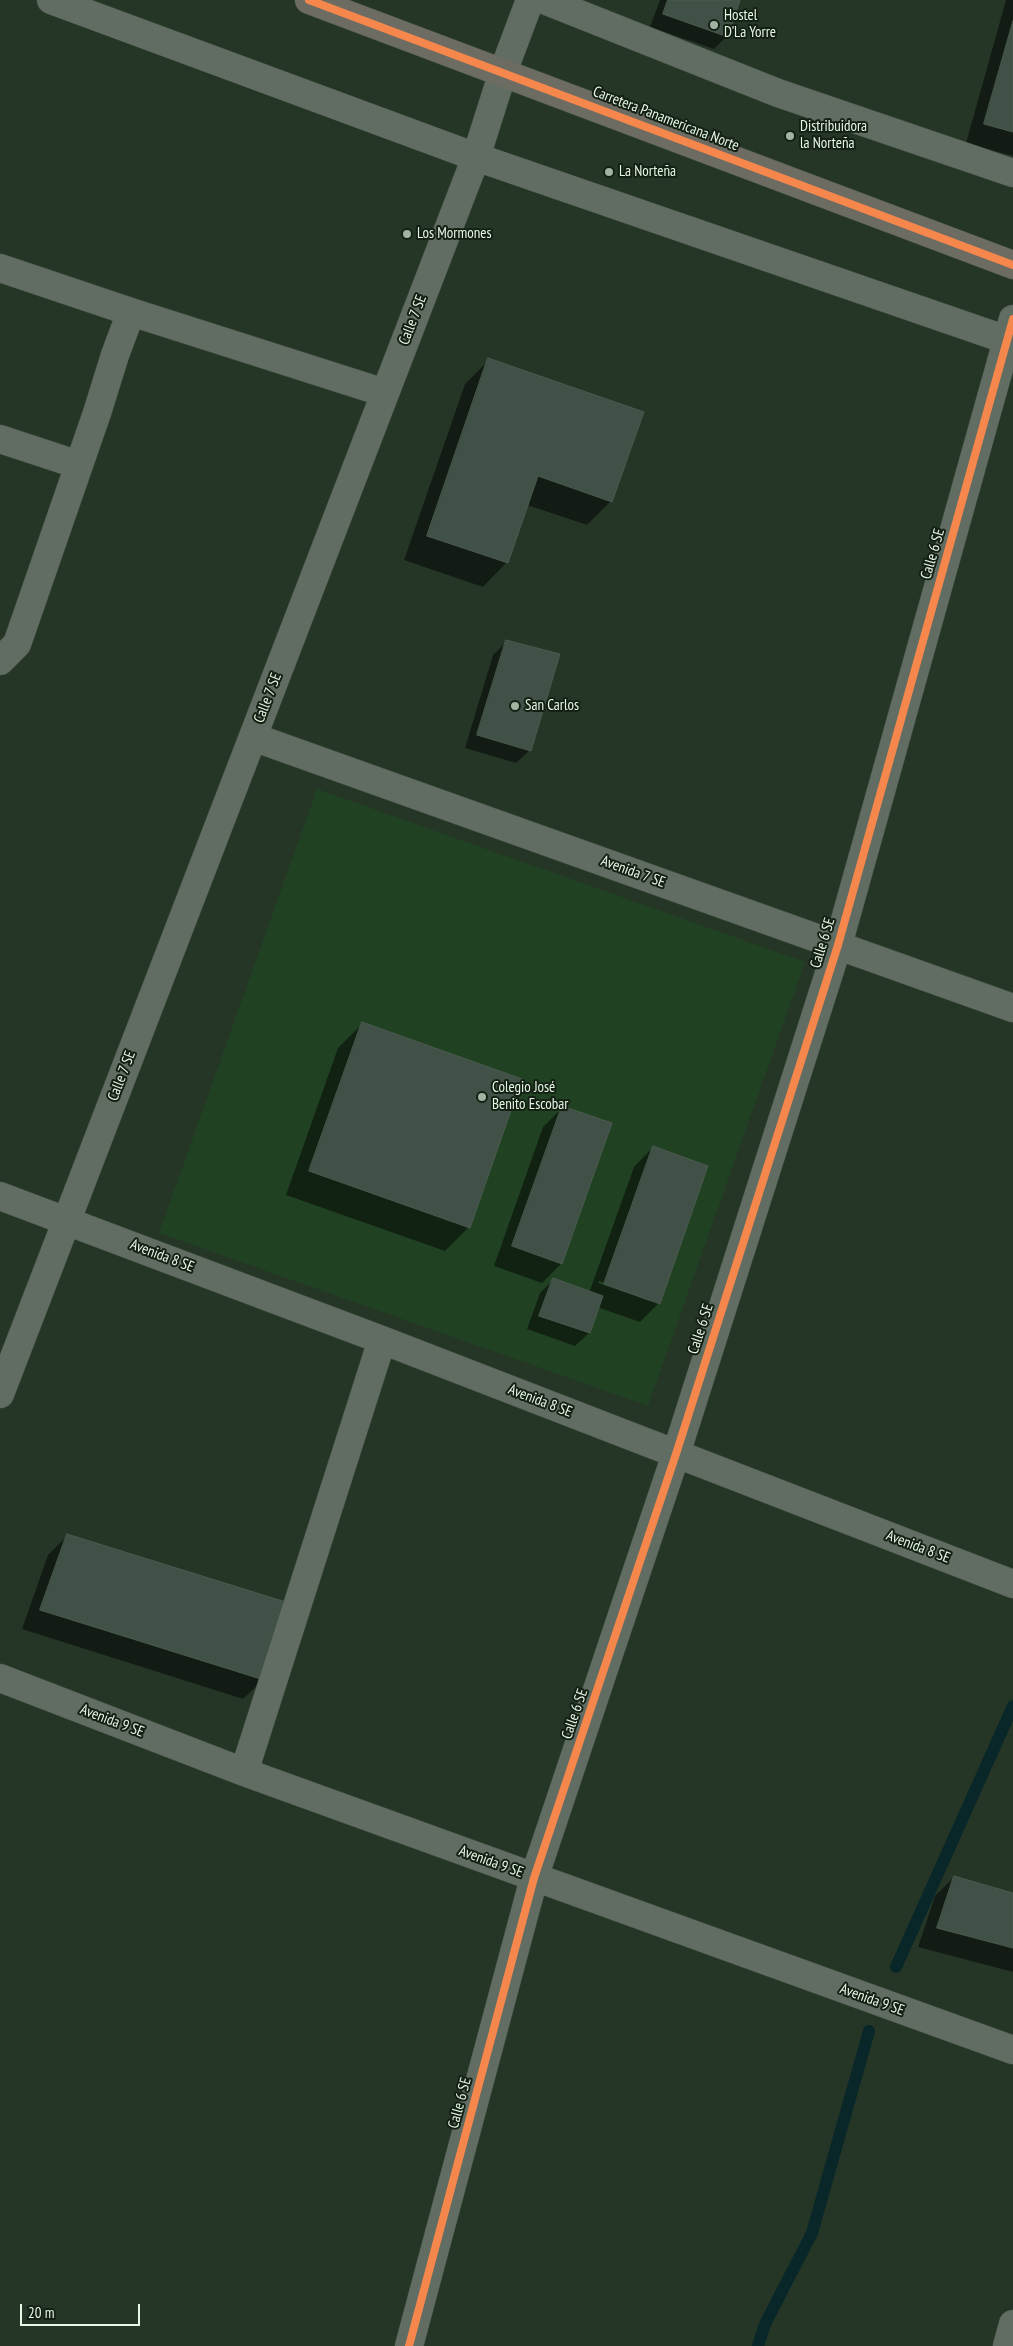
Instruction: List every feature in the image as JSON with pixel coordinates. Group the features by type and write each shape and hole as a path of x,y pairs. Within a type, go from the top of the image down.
{"highway":[{"name":"Carretera Panamericana Norte","path":"309,0 1013,265"}],"street":[{"path":"51,0 476,157 1011,334"},
{"name":"Calle 7 SE","path":"0,1394 476,157 503,72 530,0"},
{"path":"544,0 778,93 1013,173"},
{"path":"0,268 385,393"},
{"path":"0,660 17,644 131,312"},
{"name":"Calle 6 SE","path":"409,2346 534,1878 676,1454 838,945 1011,334"},
{"path":"0,439 79,464"},
{"name":"Avenida 7 SE","path":"253,736 1013,1008"},
{"name":"Avenida 8 SE","path":"0,1196 382,1340 1013,1584"},
{"path":"244,1772 382,1340"},
{"name":"Avenida 9 SE","path":"0,1678 244,1772 1013,2050"},
{"path":"1006,2346 1013,2324"}],"shaded area":[{"name":"Colegio José Benito Escobar","path":"317,789 805,962 648,1406 159,1233"}],"building":[{"name":"Hostel D'La Yorre","path":"668,0 740,0 728,37 663,14"},
{"path":"1013,21 1013,132 984,124"},
{"path":"488,358 644,412 612,502 538,476 508,563 427,536"},
{"name":"San Carlos","path":"506,640 560,654 531,751 477,735"},
{"path":"362,1022 522,1079 470,1228 309,1171"},
{"path":"562,1106 612,1123 562,1264 512,1246"},
{"path":"653,1146 708,1166 660,1304 604,1284"},
{"path":"553,1278 603,1296 590,1333 539,1316"},
{"path":"67,1534 289,1603 264,1680 40,1610"},
{"path":"954,1876 1013,1893 1013,1948 937,1928"}],"waterway":[{"path":"896,1967 1013,1706"},
{"path":"758,2346 765,2324 812,2233 869,2031"}],"cycle path":[{"path":"309,0 1013,265"},
{"path":"409,2346 534,1878 676,1454 838,945 1013,319"}],"place":[{"name":"Hostel D'La Yorre","path":"714,25"},
{"name":"Distribuidora la Norteña","path":"790,136"},
{"name":"La Norteña","path":"609,172"},
{"name":"Los Mormones","path":"407,234"},
{"name":"San Carlos","path":"515,706"},
{"name":"Colegio José Benito Escobar","path":"482,1097"}]}
